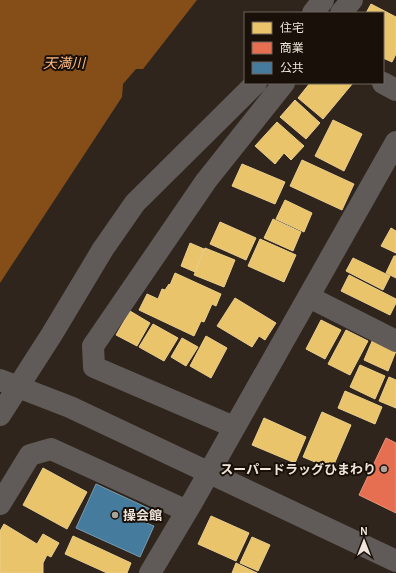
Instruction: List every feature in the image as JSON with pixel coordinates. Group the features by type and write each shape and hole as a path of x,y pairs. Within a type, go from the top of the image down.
{"street":[{"path":"314,12 323,0"},
{"path":"342,12 352,0"},
{"path":"0,415 9,384 134,202 255,84"},
{"path":"234,427 94,367 93,346 206,181 283,84"},
{"path":"384,84 396,90"},
{"path":"150,573 187,511 396,142"},
{"path":"309,297 396,341"},
{"path":"9,384 70,407 396,561"},
{"path":"0,504 30,455 51,449 187,511"}],"water":[{"name":"天満川","path":"0,0 197,0 143,69 136,69 123,84 122,97 0,283"}],"building: 住宅":[{"path":"371,4 396,17 396,54 392,62 384,58 384,12 367,12"},
{"path":"309,84 352,84 323,119 298,98"},
{"path":"295,100 320,123 306,139 280,117"},
{"path":"333,120 362,134 344,171 315,156"},
{"path":"277,122 304,146 291,160 284,153 275,164 255,146"},
{"path":"302,160 354,184 342,210 290,186"},
{"path":"242,164 285,182 275,204 232,186"},
{"path":"285,200 312,213 304,232 276,219"},
{"path":"273,219 301,232 293,251 264,238"},
{"path":"220,222 256,238 246,260 210,244"},
{"path":"391,228 396,231 396,253 381,246"},
{"path":"260,239 296,255 284,282 248,266"},
{"path":"190,243 204,249 195,272 181,266"},
{"path":"205,248 235,260 224,287 194,275"},
{"path":"394,256 396,256 396,278 386,273"},
{"path":"353,258 390,276 383,290 346,271"},
{"path":"175,273 221,294 216,306 212,304 204,322 201,321 194,336 139,310 147,294 158,299 162,289 165,290 169,284 170,285"},
{"path":"349,275 396,299 396,303 390,315 341,291"},
{"path":"235,298 276,323 265,340 259,336 252,347 217,326"},
{"path":"130,311 150,323 137,346 116,335"},
{"path":"321,320 341,330 325,359 306,349"},
{"path":"153,324 178,338 164,361 139,347"},
{"path":"346,330 368,341 350,375 328,364"},
{"path":"206,336 227,348 211,378 190,366"},
{"path":"182,338 198,347 186,366 171,357"},
{"path":"373,339 396,351 388,371 364,360"},
{"path":"360,365 385,376 375,399 350,387"},
{"path":"389,377 396,380 396,408 379,401"},
{"path":"345,391 382,407 375,424 338,408"},
{"path":"322,412 351,425 332,469 303,457"},
{"path":"264,418 306,437 295,463 252,445"},
{"path":"43,468 87,492 67,529 23,505"},
{"path":"211,516 249,533 236,561 198,544"},
{"path":"4,524 37,544 43,534 59,543 51,557 47,555 43,563 43,573 0,573 0,531"},
{"path":"73,536 131,563 127,573 107,573 65,554"},
{"path":"252,537 270,545 258,571 240,563"},
{"path":"236,563 257,573 232,573"}],"building: 商業":[{"name":"スーパードラッグひまわり","path":"386,438 396,443 396,513 359,495"}],"building: 公共":[{"name":"操会館","path":"96,484 150,509 144,522 154,526 140,557 76,528"}],"place":[{"name":"スーパードラッグひまわり","path":"384,469"},
{"name":"操会館","path":"115,515"}]}
